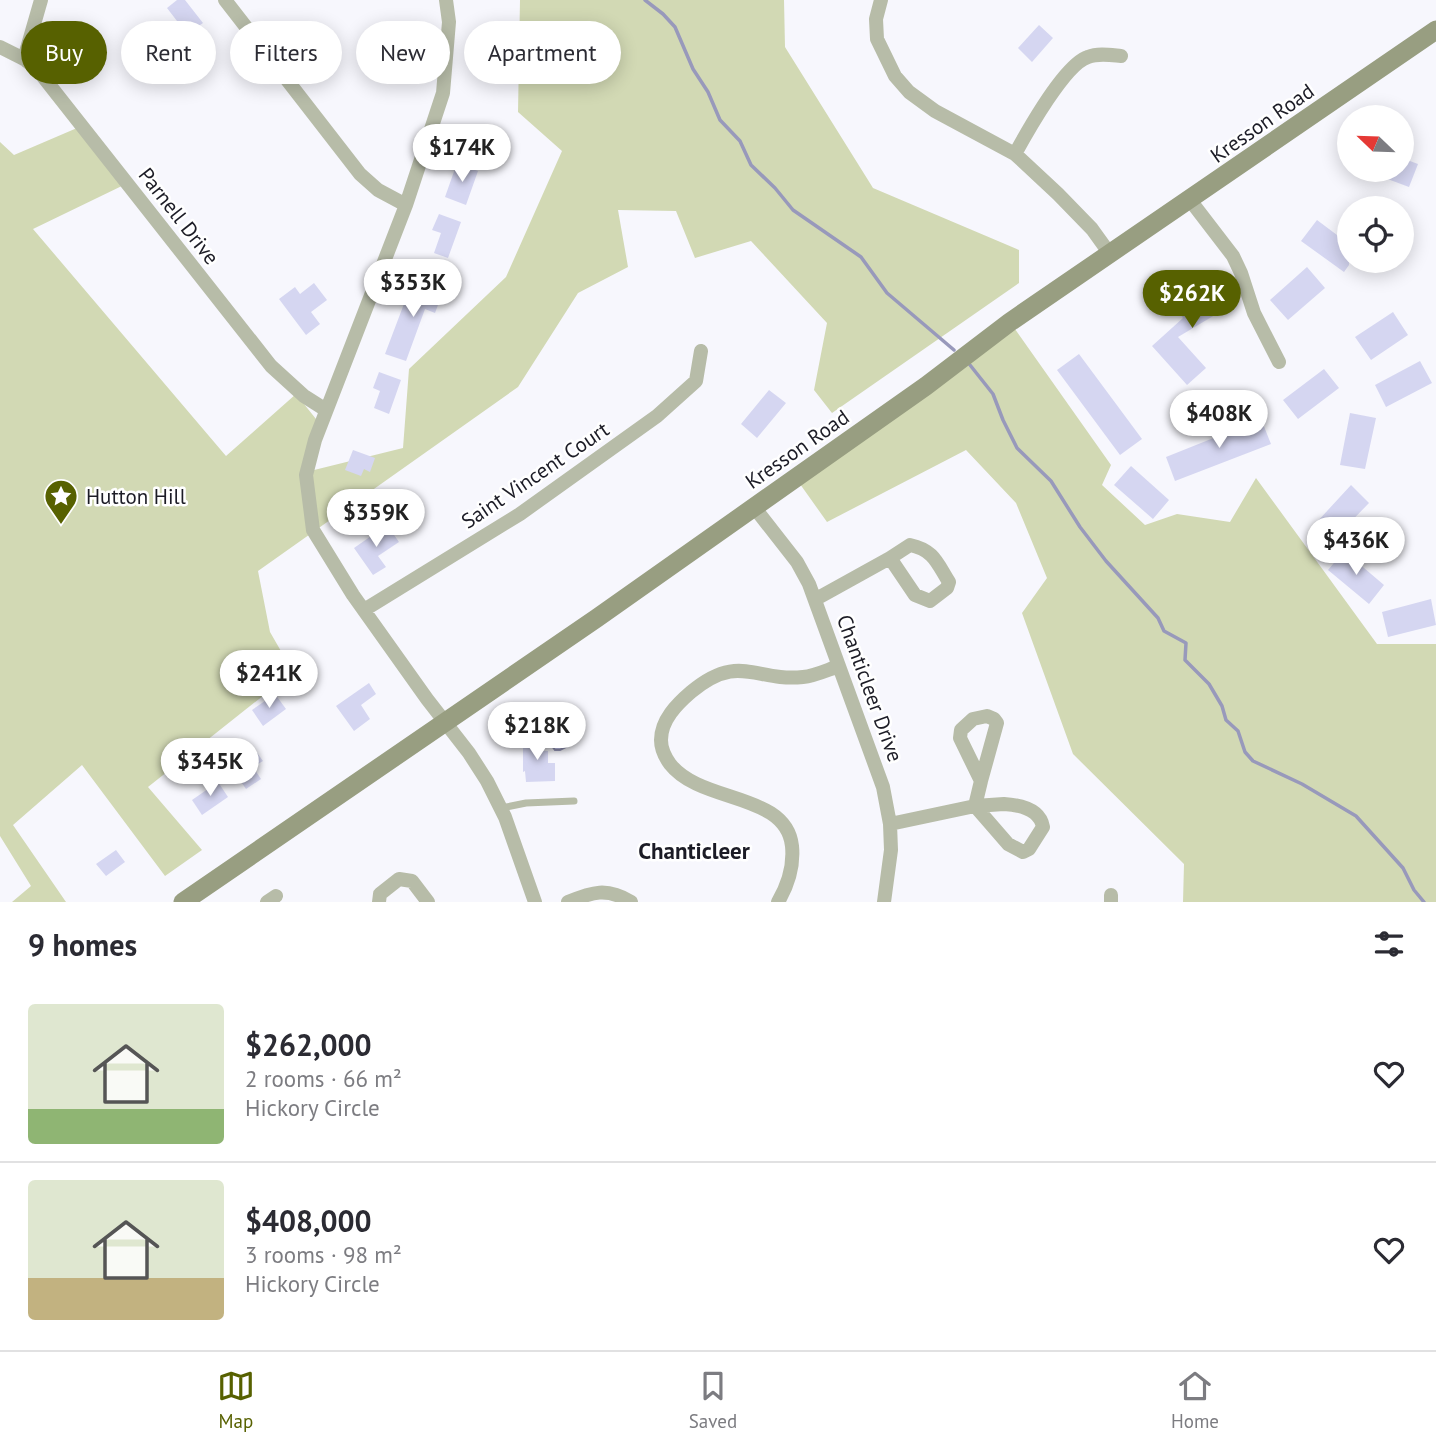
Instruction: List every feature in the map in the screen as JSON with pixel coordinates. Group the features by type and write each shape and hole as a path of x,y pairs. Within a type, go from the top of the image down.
{"street":[{"path":"35,21 41,0"},
{"path":"225,0 360,174 378,190 407,205"},
{"path":"446,0 449,22 443,93 407,205 326,410 306,475 313,530 364,610 469,753 501,808 535,902"},
{"path":"881,0 876,19 877,39 895,76 909,92 935,111 1015,154 1075,211 1110,254"},
{"name":"Kresson Road","path":"183,902 754,508 926,386 1010,321 1436,30"},
{"name":"Parnell Drive","path":"0,47 21,58"},
{"path":"1015,154 1041,109 1078,62 1100,55 1121,56"},
{"name":"Parnell Drive","path":"49,84 271,366 304,396 326,410"},
{"path":"1190,200 1233,256 1254,313 1279,362"},
{"name":"Saint Vincent Court","path":"364,610 520,513 657,416 696,381 701,351"},
{"name":"Chanticleer Drive","path":"754,508 797,562 816,599 883,787 890,824 891,850 884,902"},
{"path":"816,599 890,558"},
{"path":"778,902 790,874 793,856 791,835 784,823 749,802 689,782 676,772 667,759 661,746 661,735 676,704 720,674 740,669 802,677 839,666"},
{"path":"975,806 981,781"},
{"path":"890,824 975,806 1017,805 1036,814 1042,819 1044,827 1029,849 1023,852 1007,844 975,806"},
{"path":"379,902 380,894 399,878 412,881 428,902"},
{"path":"568,902 594,891 621,896 631,902"}],"lane":[{"path":"501,808 526,803 574,801"}],"green space":[{"path":"520,0 784,0 785,47 873,188 1019,250 1019,283 832,413 814,390 827,323 751,241 695,258 676,211 618,210 628,267 578,293 518,387 258,571 270,632 293,672 148,787 202,850 165,876 82,765 13,825 66,902 12,902 31,886 0,836 0,142 14,155 84,125 128,183 33,229 226,456 296,394 320,424 306,472 403,448 409,369 506,277 562,151 518,112 518,84 621,84 621,21 520,21"},
{"path":"1010,322 1111,465 1102,485 1145,525 1177,514 1230,522 1256,478 1377,644 1436,644 1436,902 1183,902 1184,864 1073,754 1022,613 1047,578 1016,503 966,450 827,522 795,477"}],"water":[{"path":"522,707 542,710 568,732 572,744 555,750 552,746 553,731 540,724 530,731 525,729 519,723"}],"building":[{"path":"177,0 185,0 201,21 177,21 167,8"},
{"path":"1039,25 1053,38 1032,62 1018,48"},
{"path":"457,163 478,171 466,205 445,197"},
{"path":"1396,182 1411,182 1409,187"},
{"path":"439,214 461,222 448,258 434,253 441,233 432,230"},
{"path":"1317,220 1337,235 1337,267 1301,241"},
{"path":"1307,267 1325,288 1288,320 1270,300"},
{"path":"429,280 445,286 435,313 425,309 406,361 385,354 410,288 425,293"},
{"path":"1221,280 1235,303 1178,337 1206,368 1187,385 1152,346 1183,318 1176,307"},
{"path":"314,283 327,300 311,312 320,324 306,335 279,299 295,287 300,294"},
{"path":"1393,312 1408,335 1371,360 1355,337"},
{"path":"1079,354 1142,439 1120,455 1057,370"},
{"path":"1420,361 1432,383 1386,407 1375,385"},
{"path":"1324,369 1339,388 1298,419 1283,400"},
{"path":"379,372 401,380 389,414 374,408 380,391 373,388"},
{"path":"769,390 786,403 757,438 741,424"},
{"path":"1350,413 1376,418 1365,469 1340,465"},
{"path":"1261,419 1271,444 1175,481 1166,457"},
{"path":"353,450 375,458 370,472 364,469 361,476 345,470"},
{"path":"1131,466 1169,500 1153,519 1114,485"},
{"path":"1351,485 1369,503 1333,540 1316,523"},
{"path":"387,525 399,542 378,556 386,567 373,575 354,548"},
{"path":"1344,551 1384,585 1369,604 1328,570"},
{"path":"1431,599 1436,625 1388,637 1382,612"},
{"path":"369,683 376,694 361,705 370,719 354,731 336,706"},
{"path":"275,694 286,709 263,726 252,710"},
{"path":"523,739 541,739 541,751 548,751 548,763 555,763 555,781 526,782 525,771 523,772"},
{"path":"252,746 263,761 253,767 261,779 246,789 227,761"},
{"path":"218,782 228,797 202,815 192,800"},
{"path":"116,850 125,862 106,876 96,864"}],"waterway":[{"path":"645,0 675,27 720,120 740,141 751,165 793,210 861,257 887,293 954,350"},
{"path":"970,365 993,394 1017,448 1051,481 1080,527 1106,561 1158,618 1164,631 1186,643 1185,660 1209,684 1222,706 1226,720 1238,731 1245,752 1253,761 1302,784 1356,816 1403,868 1414,890 1424,902"}],"place":[{"name":"Hutton Hill","path":"61,526"}],"district":[{"name":"Chanticleer","path":"694,850"}]}
